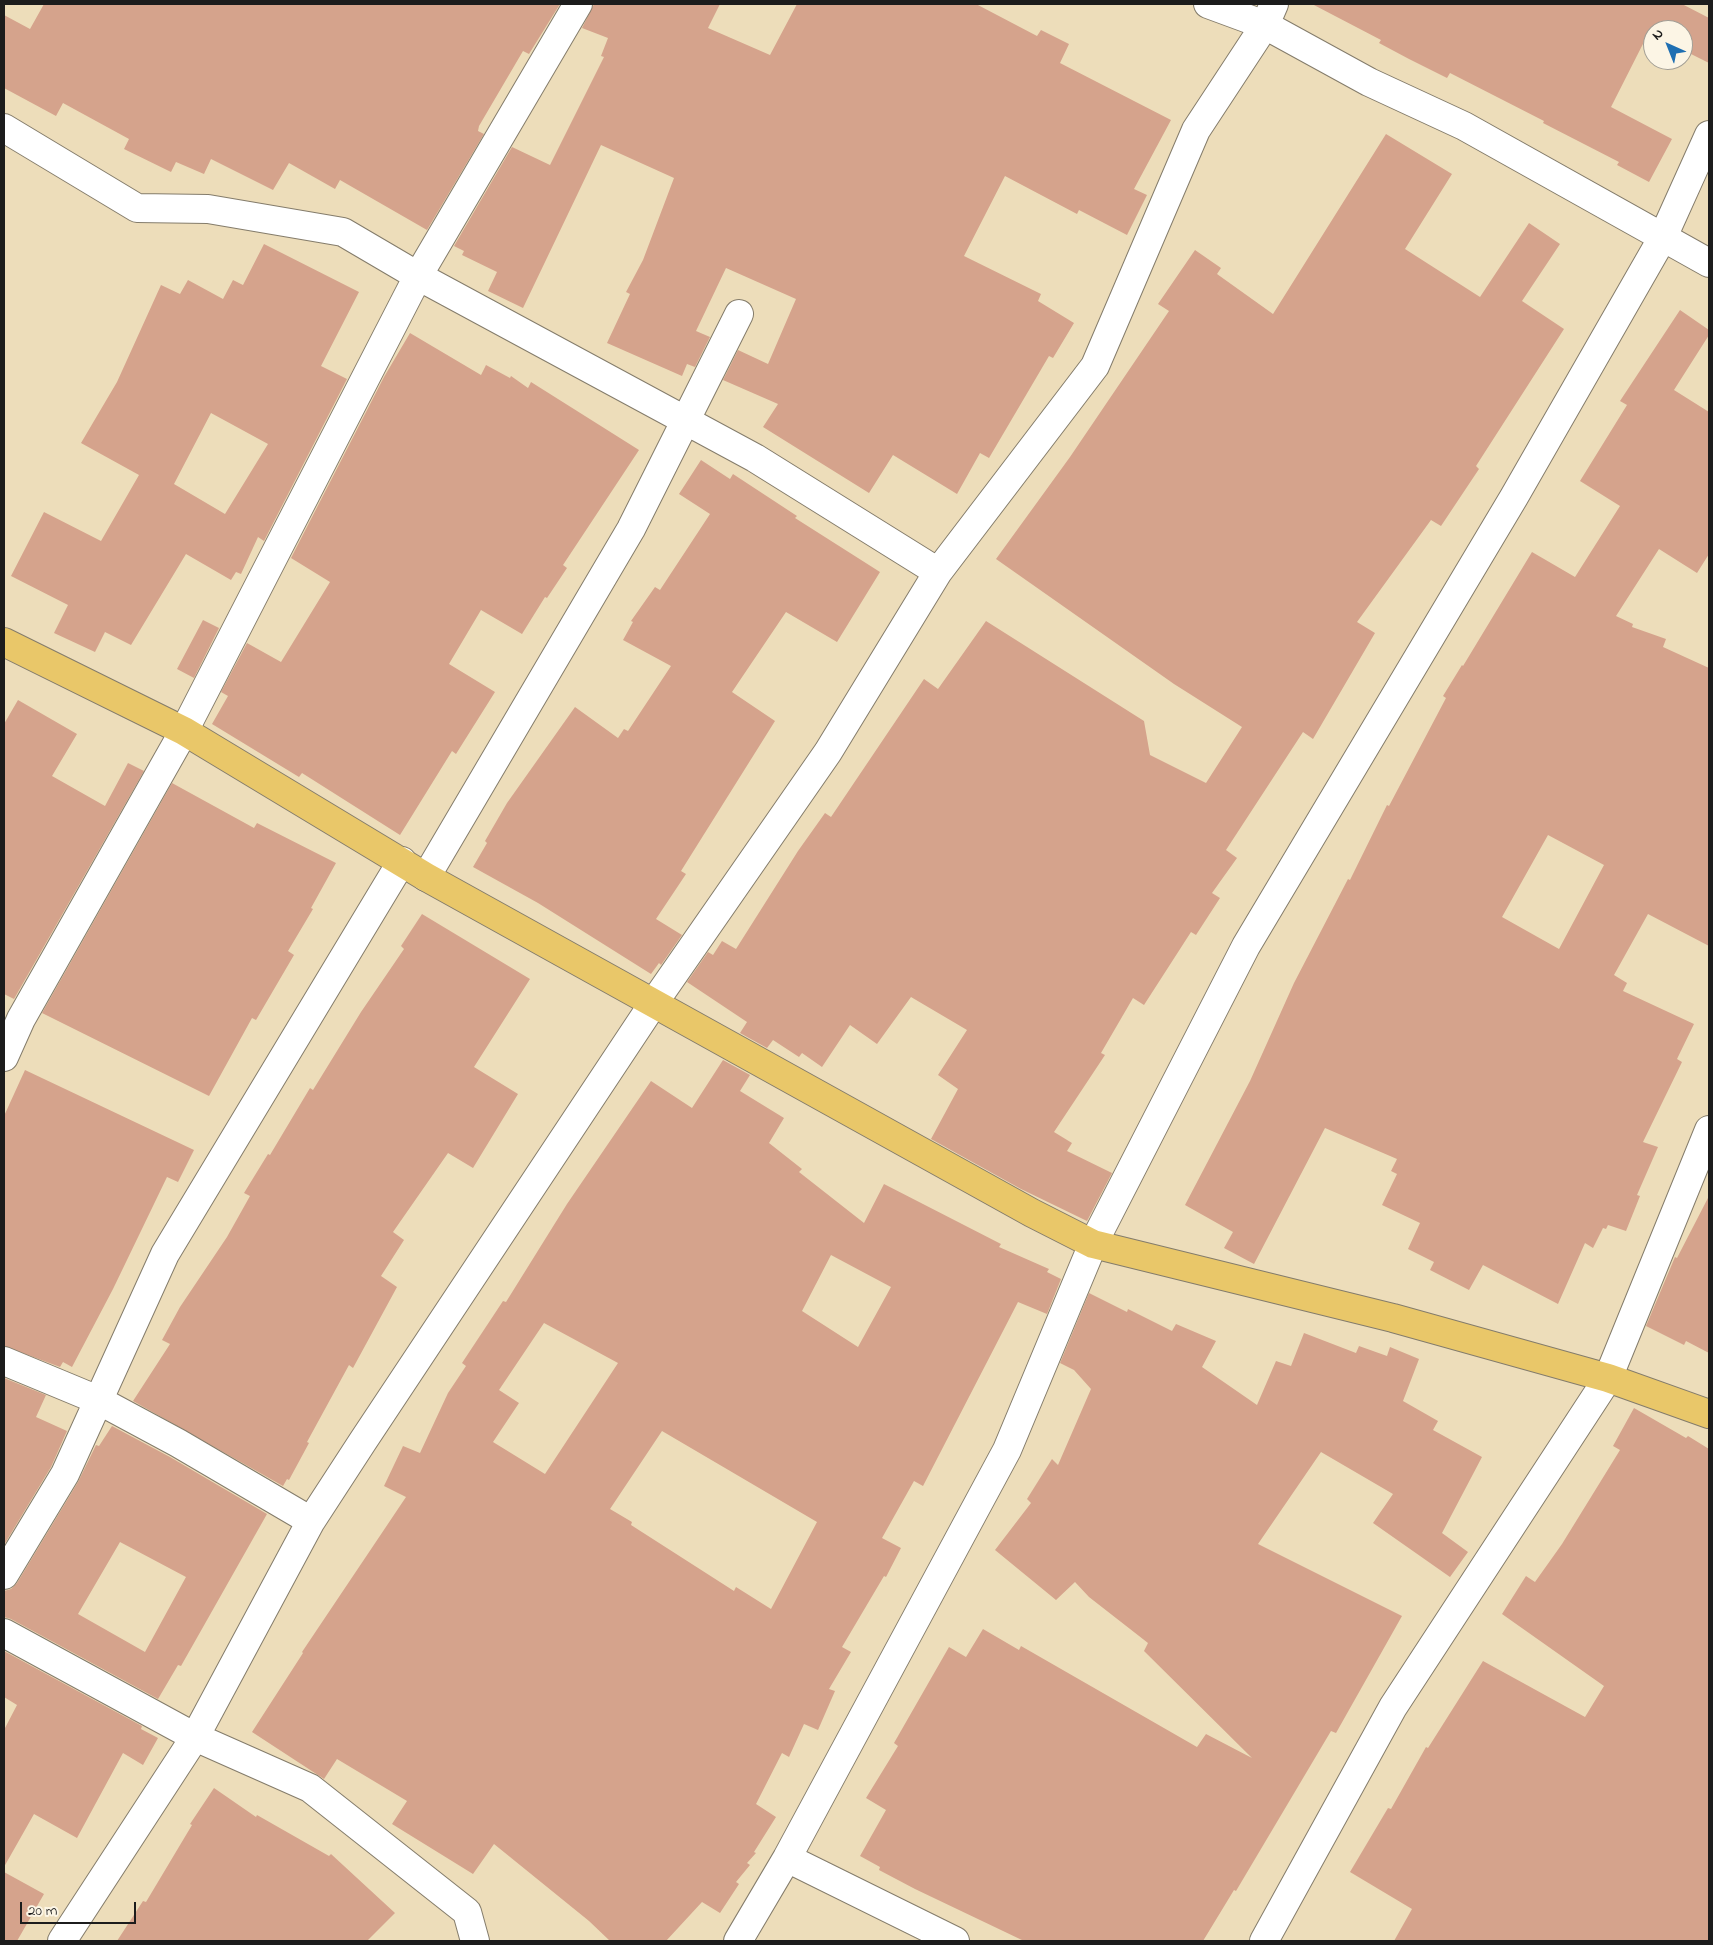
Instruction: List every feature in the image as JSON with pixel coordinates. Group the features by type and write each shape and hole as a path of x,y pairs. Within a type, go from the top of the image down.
{"main road":[{"path":"4,642 184,730 426,876 653,1004 1032,1213 1093,1244 1393,1318 1608,1378 1709,1414"}],"street":[{"path":"4,1057 21,1020 184,730 418,276 578,4"},
{"path":"1208,4 1270,14 1369,82 1464,126 1709,263"},
{"path":"62,1941 195,1738 311,1521 653,1004 828,752 938,572 1095,366 1196,130 1270,14"},
{"path":"4,128 137,208 208,209 343,232 418,276 686,419 755,458 938,572"},
{"path":"738,1941 787,1858 1007,1450 1093,1244 1246,946 1514,497 1663,237 1709,135"},
{"path":"426,876 631,529 739,314"},
{"path":"4,1575 65,1474 165,1254 402,861"},
{"path":"1264,1941 1394,1707 1608,1378 1709,1130"},
{"path":"4,1361 98,1400 178,1443 311,1521"},
{"path":"4,1632 195,1738 310,1788 468,1912 474,1941"},
{"path":"787,1858 955,1941"}],"building":[{"path":"44,4 560,4 529,54 523,51 479,126 478,131 484,134 427,230 340,180 335,189 289,163 273,190 211,159 204,174 176,162 171,172 124,149 129,139 63,103 56,116 4,88 4,15 30,29"},
{"path":"594,4 720,4 708,28 770,55 797,4 976,4 1037,36 1041,30 1069,44 1060,63 1171,120 1134,189 1147,195 1127,235 1079,210 1077,214 1005,176 964,256 1041,294 1038,301 1074,323 1053,358 1049,356 989,458 980,453 957,494 893,455 869,493 763,427 778,404 723,380 738,350 768,364 796,299 726,268 696,331 710,337 695,367 687,364 682,376 607,343 630,294 626,292 643,260 674,178 601,145 523,308 488,291 497,272 462,255 464,251 454,246 512,147 550,165 604,57 601,56 608,38 582,28"},
{"path":"1312,4 1682,4 1709,18 1709,63 1693,55 1693,20 1643,20 1643,44 1611,107 1672,139 1649,182 1617,165 1619,162 1543,123 1544,121 1450,73 1447,78 1379,43 1381,40"},
{"path":"1386,134 1452,174 1405,249 1480,297 1529,223 1560,244 1522,301 1564,329 1476,466 1479,469 1441,526 1431,520 1357,622 1375,633 1313,739 1303,732 1226,850 1237,858 1212,893 1220,898 1196,935 1191,932 1144,1005 1133,998 1101,1053 1105,1055 1054,1132 1072,1143 1067,1151 1112,1173 1087,1221 1021,1189 931,1139 958,1089 938,1075 967,1030 911,997 877,1044 850,1025 822,1067 802,1053 799,1057 773,1040 767,1048 740,1033 747,1022 687,982 708,952 713,955 722,941 736,949 798,851 825,813 831,817 924,679 938,689 986,621 1144,721 1150,755 1206,783 1242,727 1174,684 996,559 1070,457 1169,311 1158,304 1195,250 1221,268 1217,274 1273,314"},
{"path":"264,244 359,292 321,366 347,379 264,541 258,537 241,574 236,572 231,580 186,554 131,645 105,632 95,652 54,633 68,605 11,576 44,512 101,541 139,475 81,443 117,382 161,285 180,294 188,280 223,299 233,280 243,285","holes":["211,413 268,444 225,514 174,484"]},
{"path":"1680,310 1709,330 1709,335 1674,390 1709,412 1709,554 1697,573 1659,549 1616,616 1633,624 1632,627 1666,639 1663,647 1709,668 1709,946 1648,914 1614,975 1627,983 1623,991 1694,1024 1677,1059 1682,1062 1643,1142 1658,1147 1637,1195 1640,1196 1626,1231 1608,1225 1606,1229 1603,1228 1593,1248 1585,1243 1558,1304 1483,1265 1469,1290 1430,1270 1434,1262 1408,1249 1420,1223 1382,1205 1397,1174 1391,1171 1397,1159 1325,1128 1254,1264 1224,1248 1233,1232 1185,1205 1250,1081 1294,983 1348,879 1350,880 1387,805 1389,806 1446,698 1443,696 1532,552 1575,577 1620,506 1580,481 1627,405 1620,401","holes":["1548,835 1604,865 1559,949 1502,917"]},
{"path":"410,333 481,375 486,365 510,378 511,376 528,388 531,382 639,450 563,565 567,568 547,598 545,597 522,634 481,610 449,664 495,692 456,754 452,751 400,835 302,773 299,777 212,724 228,696 221,692 247,643 281,662 330,582 291,558 384,377"},
{"path":"701,460 730,479 733,474 797,516 795,518 880,572 837,642 786,612 732,692 775,721 681,871 686,874 656,919 682,935 661,965 659,963 651,974 538,903 473,867 487,843 485,841 507,803 575,707 618,738 624,729 628,731 671,666 623,640 633,622 631,621 655,587 660,590 710,514 679,494"},
{"path":"203,620 219,628 194,678 177,669"},
{"path":"18,700 77,734 52,776 105,806 128,763 144,771 14,999 4,994 4,724"},
{"path":"172,783 254,828 257,823 336,863 311,908 313,909 288,951 294,955 256,1020 252,1018 209,1096 42,1013"},
{"path":"422,914 530,979 474,1067 518,1094 473,1168 448,1153 393,1232 404,1240 381,1276 397,1287 353,1368 349,1365 307,1442 309,1443 289,1480 287,1479 283,1486 133,1401 170,1344 162,1340 180,1307 227,1237 250,1196 244,1193 268,1154 270,1155 310,1088 313,1090 361,1012 404,949 401,946"},
{"path":"723,1060 750,1075 740,1091 784,1118 769,1143 802,1169 799,1172 864,1223 884,1184 1001,1244 999,1247 1049,1269 1047,1272 1061,1279 1047,1314 1018,1302 923,1486 914,1481 882,1538 901,1548 886,1577 884,1576 842,1647 851,1652 829,1689 835,1691 818,1730 804,1724 789,1757 782,1753 756,1804 776,1817 754,1852 756,1853 747,1863 750,1865 736,1882 739,1884 720,1913 702,1902 666,1941 610,1941 589,1921 494,1844 473,1874 392,1824 407,1801 337,1759 324,1779 252,1732 302,1652 406,1497 384,1486 403,1446 420,1453 448,1393 466,1366 462,1363 503,1301 506,1302 567,1204 651,1081 692,1108","holes":["831,1255 891,1287 858,1347 802,1311","544,1323 618,1363 545,1474 493,1442 519,1403 499,1390","662,1431 817,1522 771,1609 736,1587 734,1591 631,1525 632,1522 610,1509"]},
{"path":"25,1070 194,1150 178,1182 167,1177 113,1289 72,1367 63,1362 60,1367 4,1346 4,1116"},
{"path":"1709,1196 1709,1353 1686,1341 1684,1345 1646,1326 1675,1257 1677,1258"},
{"path":"1089,1293 1127,1312 1128,1309 1172,1331 1176,1324 1216,1341 1202,1367 1257,1405 1276,1361 1291,1366 1304,1333 1356,1353 1359,1346 1387,1356 1390,1347 1419,1359 1403,1401 1438,1421 1433,1430 1482,1457 1442,1533 1468,1552 1450,1577 1373,1523 1393,1494 1321,1452 1258,1544 1402,1616 1336,1733 1331,1731 1236,1891 1234,1890 1203,1941 1024,1941 915,1889 879,1870 880,1867 860,1856 886,1810 866,1798 898,1746 894,1743 949,1647 966,1657 983,1629 1019,1650 1021,1646 1197,1747 1206,1734 1252,1758 1144,1651 1148,1643 1089,1597 1075,1582 1056,1600 995,1550 1031,1503 1027,1499 1052,1459 1058,1465 1091,1389 1074,1370 1060,1363"},
{"path":"4,1378 46,1395 36,1417 67,1431 51,1467 4,1545"},
{"path":"1634,1408 1709,1449 1709,1941 1394,1941 1412,1909 1350,1872 1388,1808 1391,1809 1426,1747 1428,1748 1483,1661 1585,1717 1604,1686 1502,1614 1526,1576 1535,1582 1562,1544 1620,1450 1613,1446"},
{"path":"112,1426 170,1457 267,1514 181,1666 178,1665 158,1699 11,1619 4,1617 4,1591 11,1589 17,1583 78,1482 96,1445 99,1446","holes":["120,1542 186,1577 145,1652 78,1614"]},
{"path":"4,1651 142,1726 141,1729 158,1738 143,1765 123,1753 77,1838 34,1814 4,1867 4,1730 17,1705 4,1697"},
{"path":"214,1788 256,1817 257,1815 329,1856 331,1854 395,1913 367,1941 117,1941 143,1901 146,1902 192,1825 190,1824"},
{"path":"4,1872 44,1894 17,1941 4,1941"}]}
